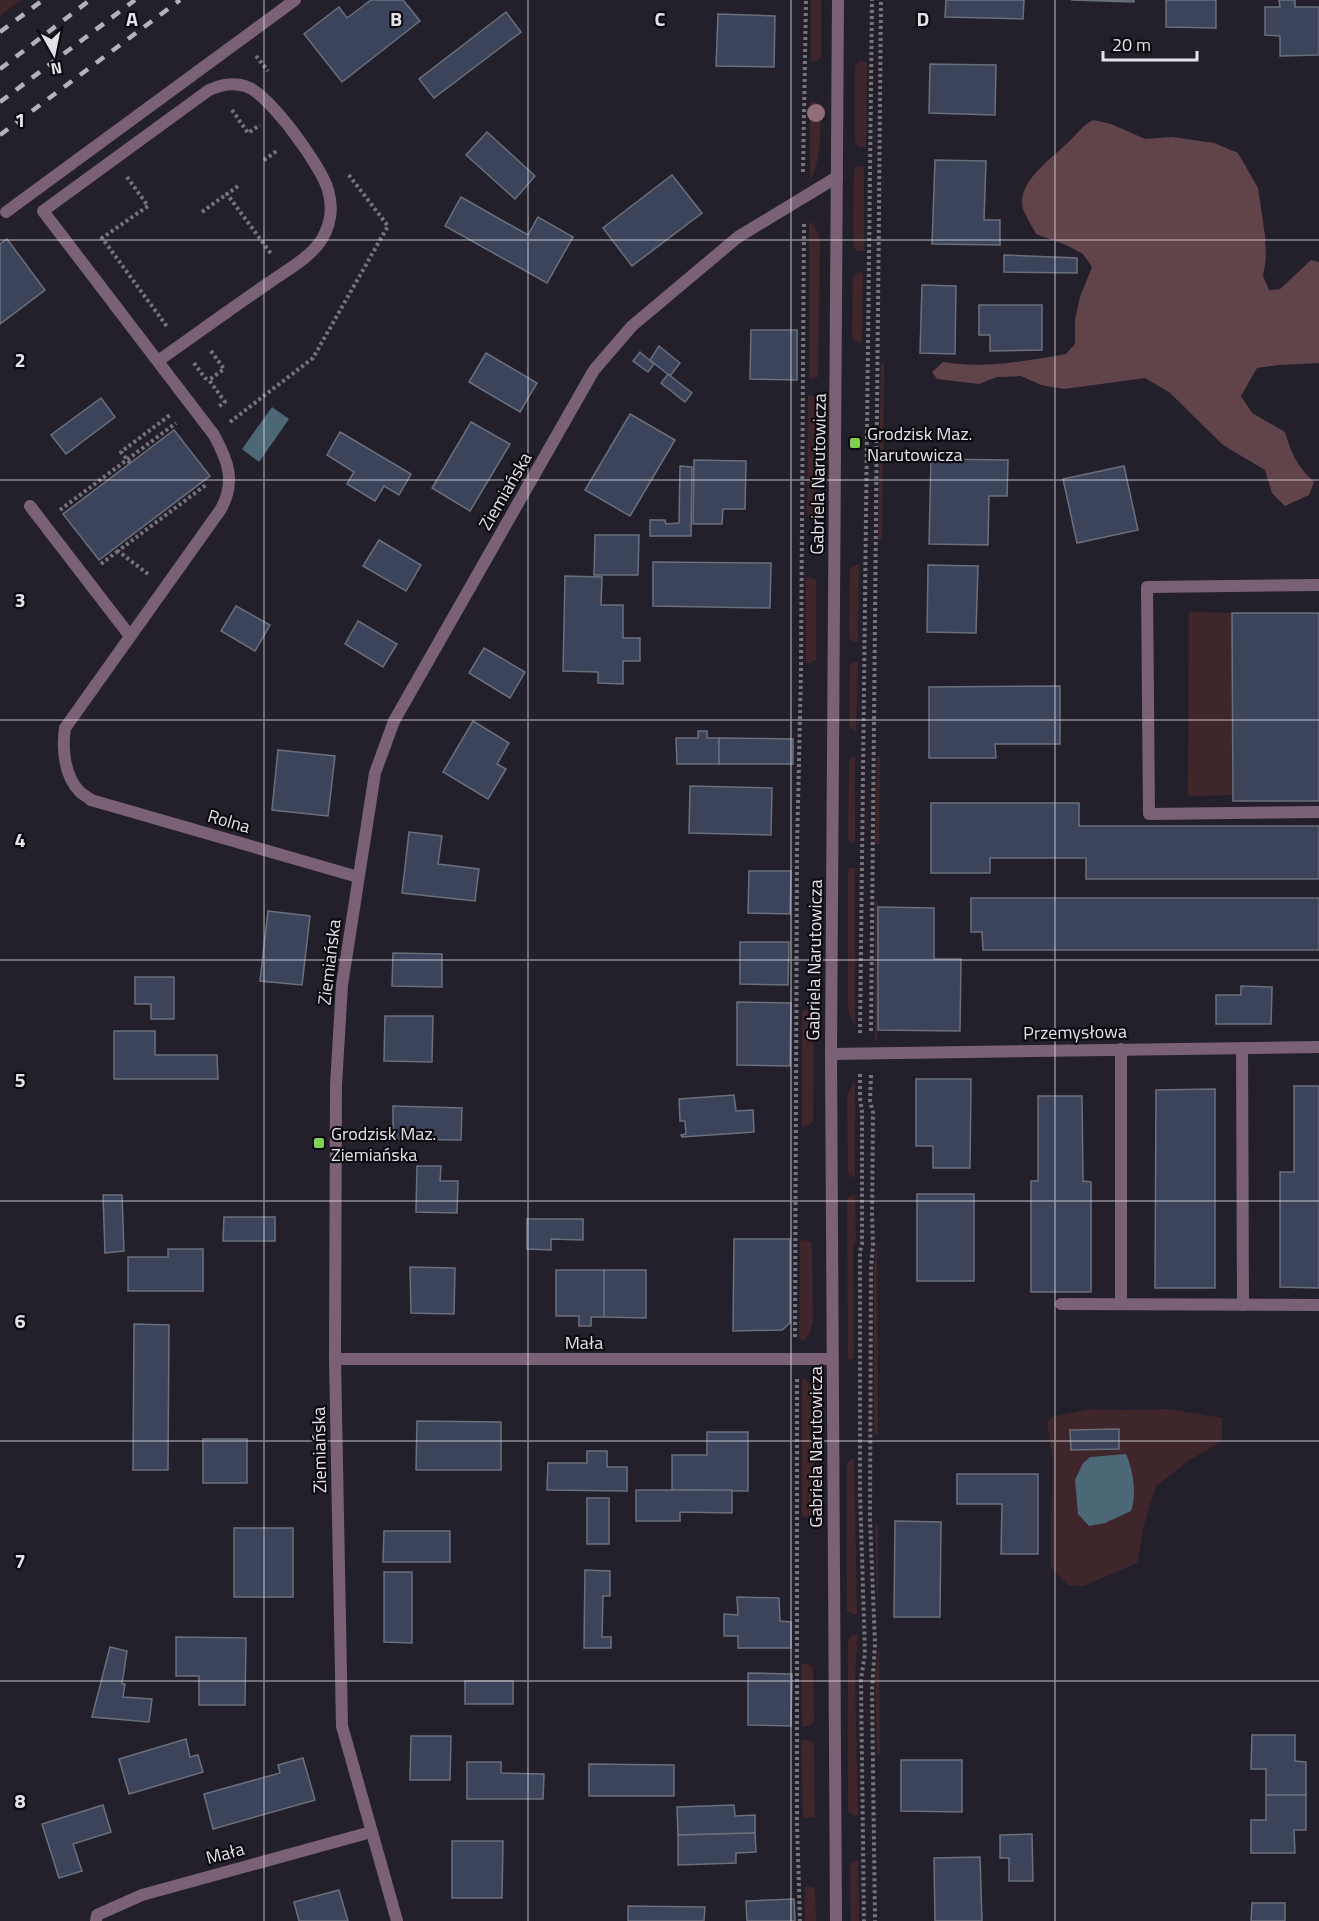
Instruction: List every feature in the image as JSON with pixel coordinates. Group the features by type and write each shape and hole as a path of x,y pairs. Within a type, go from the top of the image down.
{"street":[{"path":"6,212 296,0"},
{"name":"Gabriela Narutowicza","path":"836,1921 831,1054 838,0"},
{"path":"30,506 130,636 228,496 230,481 227,465 214,435 43,212 209,90 221,85 245,86 256,91 272,105 325,178 332,212 322,240 312,250 158,361"},
{"name":"Ziemiańska","path":"397,1921 342,1726 335,1359 336,1085 342,985 375,773 394,722 594,370 632,326 738,237 837,177"},
{"path":"1319,585 1147,587 1149,814 1319,812"},
{"name":"Rolna","path":"130,636 65,728 63,745 71,778 79,791 91,800 358,877"},
{"name":"Przemysłowa","path":"831,1054 1319,1047"},
{"path":"1242,1048 1243,1305"},
{"path":"1121,1050 1121,1304"},
{"path":"1061,1304 1319,1305"},
{"name":"Mała","path":"335,1359 832,1359"},
{"name":"Mała","path":"96,1921 97,1915 142,1894 371,1832"}],"path":[{"path":"803,182 806,0"},
{"path":"873,0 861,855 866,1053 873,1113 870,1519 875,1644 872,1690 875,1921"},
{"path":"864,1921 861,1679 865,1654 860,1492 860,1251 866,1053 881,0"},
{"path":"264,160 279,149"},
{"path":"114,159 148,206 102,238 205,378 209,380"},
{"path":"202,212 238,186"},
{"path":"227,194 284,272"},
{"path":"792,1341 795,1339 797,849 801,672 804,219"},
{"path":"128,462 121,452 174,412"},
{"path":"58,512 128,462 179,421"},
{"path":"99,566 213,480"},
{"path":"118,552 153,577"},
{"path":"793,1376 797,1378 797,1824 800,1921"}],"shaded area":[{"path":"0,0 21,0 0,16"},
{"path":"811,0 821,0 821,58 817,61 811,61"},
{"path":"860,61 867,62 866,147 859,147 855,143 855,65"},
{"path":"810,102 816,102 821,106 817,163 810,181"},
{"path":"1093,120 1111,124 1145,139 1172,137 1214,143 1238,153 1258,188 1265,236 1266,258 1263,276 1269,290 1280,289 1311,260 1319,262 1319,363 1257,368 1241,396 1252,413 1285,432 1295,459 1314,482 1309,495 1285,506 1272,493 1265,470 1223,445 1169,392 1145,378 1064,389 1041,385 1021,376 997,377 979,384 937,379 932,372 943,362 974,365 1066,354 1075,344 1075,320 1080,297 1092,267 1083,254 1036,234 1023,209 1022,199 1024,190 1035,173"},
{"path":"858,166 864,166 864,251 858,251 853,247 854,170"},
{"path":"809,222 814,225 820,239 818,377 809,379"},
{"path":"858,272 863,273 862,342 857,342 852,337 853,277"},
{"path":"881,363 884,363 882,540 878,540"},
{"path":"808,396 814,396 818,400 816,511 813,516 807,517"},
{"path":"859,565 858,642 849,638 850,569"},
{"path":"806,577 816,581 816,659 811,663 806,663"},
{"path":"1189,612 1232,613 1233,795 1188,796"},
{"path":"855,661 858,662 856,732 849,726 850,665"},
{"path":"855,756 855,843 851,843 848,839 849,760"},
{"path":"877,756 880,757 879,844 875,844"},
{"path":"855,868 855,1025 849,1014 848,1006 848,870"},
{"path":"878,901 877,1041 875,1040 875,902"},
{"path":"802,1010 809,1010 814,1015 813,1122 802,1127"},
{"path":"855,1080 855,1177 852,1177 848,1173 847,1096"},
{"path":"855,1195 856,1240 853,1248 854,1356 848,1359 847,1198"},
{"path":"877,1236 878,1435 874,1435 874,1270"},
{"path":"800,1240 809,1241 812,1244 813,1322 809,1334 803,1341 799,1338"},
{"path":"802,1378 808,1381 814,1395 814,1514 810,1517 802,1517"},
{"path":"1091,1409 1167,1409 1222,1418 1222,1441 1188,1461 1156,1486 1144,1525 1137,1563 1083,1586 1068,1585 1051,1567 1053,1462 1047,1423 1052,1417"},
{"path":"854,1459 857,1614 847,1611 847,1463"},
{"path":"875,1525 878,1525 878,1618"},
{"path":"852,1635 858,1635 855,1677 858,1815 854,1816 848,1811 848,1640"},
{"path":"879,1645 880,1754 877,1754 875,1679"},
{"path":"801,1664 808,1664 813,1668 814,1722 809,1726 802,1726"},
{"path":"801,1740 814,1744 815,1817 803,1818"},
{"path":"858,1860 859,1921 851,1921 850,1866"},
{"path":"805,1887 812,1887 815,1890 816,1921 805,1921"}],"water":[{"path":"272,407 289,419 259,462 242,449"},
{"path":"1126,1454 1133,1482 1134,1497 1131,1511 1105,1523 1089,1526 1078,1514 1075,1480 1083,1463 1090,1457"}],"building":[{"path":"371,0 403,0 420,21 342,82 304,34 339,7 347,18"},
{"path":"946,0 1024,0 1023,19 945,17"},
{"path":"1071,0 1134,0 1134,2"},
{"path":"1166,0 1216,0 1216,28 1166,27"},
{"path":"1279,0 1295,0 1295,7 1319,7 1319,55 1280,56 1280,36 1265,35 1265,7 1280,7"},
{"path":"506,12 521,32 434,98 419,79"},
{"path":"718,14 775,16 774,67 716,66"},
{"path":"930,64 996,65 995,115 929,113"},
{"path":"487,132 535,176 515,199 466,155"},
{"path":"935,160 986,161 984,220 1000,220 1000,245 932,244"},
{"path":"672,175 702,213 632,266 603,228"},
{"path":"461,197 528,235 538,217 573,237 547,283 445,226"},
{"path":"7,239 45,290 0,324 0,244"},
{"path":"1004,255 1077,258 1077,273 1004,272"},
{"path":"922,285 956,286 955,354 920,353"},
{"path":"979,305 1042,305 1042,350 990,351 990,335 979,335"},
{"path":"751,330 797,330 797,380 750,379"},
{"path":"659,346 680,363 670,376 650,360"},
{"path":"640,352 654,364 648,372 633,361"},
{"path":"486,353 537,383 520,412 469,382"},
{"path":"668,374 692,393 685,402 661,383"},
{"path":"101,398 115,417 66,454 51,435"},
{"path":"630,414 675,440 630,516 585,490"},
{"path":"471,422 510,444 470,511 432,488"},
{"path":"174,430 210,476 99,560 63,514"},
{"path":"340,432 411,474 399,495 384,486 375,501 347,484 354,472 327,455"},
{"path":"931,459 1008,460 1007,496 989,496 988,545 929,544"},
{"path":"694,460 746,461 745,509 723,509 722,524 693,524"},
{"path":"680,466 692,467 691,536 650,536 650,520 665,520 666,524 679,523"},
{"path":"1124,466 1138,530 1077,543 1063,479"},
{"path":"595,535 639,535 638,575 594,575"},
{"path":"379,540 421,565 406,591 363,566"},
{"path":"653,562 771,563 770,608 653,606"},
{"path":"928,565 978,566 976,633 927,632"},
{"path":"565,576 602,577 601,605 623,605 623,638 640,638 640,661 623,661 623,684 598,683 598,672 563,671"},
{"path":"236,606 270,625 255,651 221,631"},
{"path":"1232,613 1319,613 1319,801 1233,801"},
{"path":"358,621 397,644 383,667 345,644"},
{"path":"484,648 525,672 510,698 469,673"},
{"path":"1060,686 1060,744 995,744 996,758 929,758 929,687"},
{"path":"473,721 509,743 497,764 506,769 488,799 443,772"},
{"path":"698,731 707,731 707,738 719,738 719,764 677,764 676,738 698,738"},
{"path":"719,738 793,739 793,764 719,764"},
{"path":"278,750 335,756 328,816 272,810"},
{"path":"690,786 772,788 771,835 689,833"},
{"path":"931,803 1079,803 1079,826 1319,826 1319,879 1086,879 1086,858 990,858 990,873 931,873"},
{"path":"409,832 442,836 438,864 479,869 475,901 402,893"},
{"path":"749,871 791,871 790,914 748,913"},
{"path":"971,898 1319,898 1319,950 983,950 982,932 971,932"},
{"path":"878,907 934,908 934,959 961,959 960,1031 878,1030"},
{"path":"268,911 310,916 302,985 260,981"},
{"path":"740,942 789,942 788,985 740,984"},
{"path":"393,953 442,954 442,987 392,986"},
{"path":"135,977 174,977 174,1019 151,1019 151,1004 135,1004"},
{"path":"1241,986 1272,987 1271,1024 1216,1024 1216,995 1241,995"},
{"path":"737,1002 791,1003 790,1066 737,1065"},
{"path":"385,1016 433,1016 432,1062 384,1061"},
{"path":"114,1031 155,1031 155,1055 217,1055 218,1079 114,1079"},
{"path":"916,1079 971,1079 970,1168 933,1168 933,1146 916,1146"},
{"path":"1294,1086 1319,1086 1319,1288 1280,1287 1280,1172 1294,1172"},
{"path":"1215,1089 1215,1288 1155,1288 1156,1090"},
{"path":"734,1095 736,1111 753,1110 754,1132 682,1137 681,1135 686,1134 685,1121 680,1121 679,1099"},
{"path":"1038,1096 1082,1096 1083,1181 1091,1182 1091,1292 1031,1292 1031,1181 1038,1181"},
{"path":"393,1106 462,1108 461,1140 393,1139"},
{"path":"417,1166 441,1166 440,1181 458,1181 457,1213 416,1212"},
{"path":"917,1194 974,1194 974,1281 917,1281"},
{"path":"103,1195 122,1195 124,1251 105,1253"},
{"path":"224,1217 275,1217 275,1241 223,1241"},
{"path":"527,1219 583,1219 583,1240 551,1239 551,1250 527,1249"},
{"path":"734,1239 790,1239 790,1323 782,1330 733,1331"},
{"path":"168,1249 203,1249 203,1291 128,1291 128,1257 168,1257"},
{"path":"410,1267 455,1268 454,1314 411,1313"},
{"path":"556,1270 604,1270 604,1317 591,1317 591,1326 579,1326 579,1316 556,1316"},
{"path":"604,1270 646,1270 646,1318 604,1317"},
{"path":"134,1324 169,1325 168,1470 133,1470"},
{"path":"417,1421 501,1422 501,1470 416,1470"},
{"path":"1119,1429 1119,1449 1071,1450 1070,1430"},
{"path":"707,1432 748,1432 748,1491 672,1490 672,1455 707,1455"},
{"path":"203,1439 247,1439 247,1483 203,1483"},
{"path":"587,1451 607,1451 607,1467 627,1467 627,1491 547,1490 548,1463 587,1463"},
{"path":"957,1474 1038,1474 1038,1554 1001,1554 1002,1504 957,1504"},
{"path":"636,1490 732,1490 732,1513 680,1512 680,1521 636,1521"},
{"path":"587,1498 609,1498 609,1544 587,1544"},
{"path":"895,1521 941,1522 940,1617 894,1617"},
{"path":"234,1528 293,1528 293,1597 234,1597"},
{"path":"384,1531 450,1531 450,1562 383,1562"},
{"path":"585,1570 610,1571 610,1596 603,1596 602,1637 611,1637 611,1648 584,1648"},
{"path":"384,1572 412,1572 412,1643 384,1642"},
{"path":"737,1597 779,1598 780,1621 791,1622 791,1648 738,1648 738,1636 724,1636 724,1614 738,1615"},
{"path":"176,1637 246,1638 245,1705 199,1705 199,1676 176,1676"},
{"path":"110,1647 127,1651 122,1684 125,1684 123,1697 152,1699 149,1722 92,1717"},
{"path":"748,1673 792,1674 791,1726 748,1725"},
{"path":"465,1681 513,1681 513,1704 465,1704"},
{"path":"1252,1735 1295,1735 1295,1761 1306,1762 1306,1795 1266,1795 1266,1769 1251,1769"},
{"path":"411,1736 451,1736 450,1780 410,1780"},
{"path":"186,1739 190,1757 198,1755 203,1772 129,1794 119,1759"},
{"path":"303,1758 315,1800 213,1829 204,1794 280,1773 278,1765"},
{"path":"901,1760 962,1760 962,1812 901,1811"},
{"path":"467,1762 501,1762 501,1773 544,1774 543,1799 467,1799"},
{"path":"589,1764 674,1765 674,1796 589,1796"},
{"path":"1266,1795 1306,1795 1306,1830 1294,1830 1295,1853 1251,1853 1251,1820 1266,1820"},
{"path":"103,1805 111,1832 73,1844 82,1871 59,1878 42,1824"},
{"path":"734,1805 735,1816 755,1815 755,1833 678,1835 677,1807"},
{"path":"755,1833 756,1852 736,1853 736,1863 678,1865 678,1835"},
{"path":"1032,1834 1033,1881 1009,1881 1009,1858 1000,1858 1000,1835"},
{"path":"452,1841 503,1841 502,1898 452,1898"},
{"path":"980,1857 982,1921 935,1921 934,1858"},
{"path":"339,1890 348,1921 299,1921 294,1902"},
{"path":"794,1899 795,1921 747,1921 746,1901"},
{"path":"1252,1903 1285,1903 1285,1921 1251,1921"},
{"path":"628,1906 705,1907 704,1921 628,1921"}],"railway":[{"path":"0,32 43,0"},
{"path":"0,69 90,0"},
{"path":"0,102 135,0"},
{"path":"0,135 180,0"}],"place":[{"name":"Grodzisk Maz. Narutowicza","path":"855,443"},
{"name":"Grodzisk Maz. Ziemiańska","path":"319,1143"}]}
